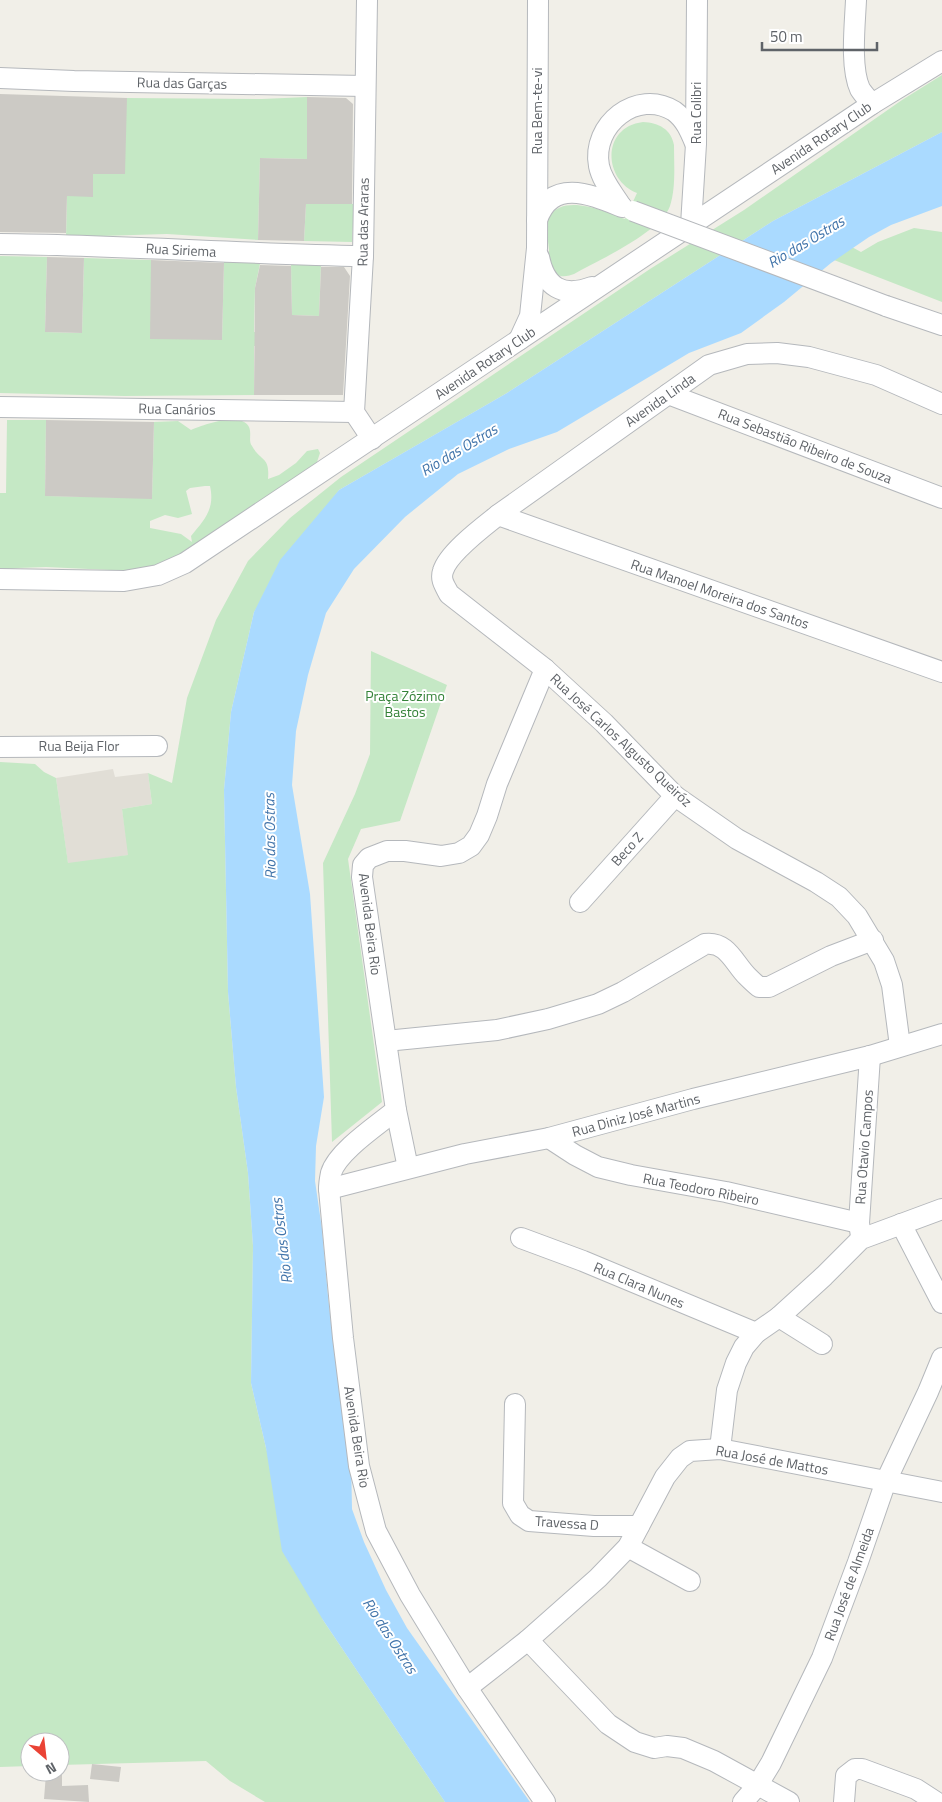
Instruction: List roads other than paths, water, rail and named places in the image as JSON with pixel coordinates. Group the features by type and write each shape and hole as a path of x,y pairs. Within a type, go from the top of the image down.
{"street":[{"name":"Rua das Araras","path":"354,412 363,256 367,0"},
{"name":"Rua Bem-te-vi","path":"537,248 538,0"},
{"name":"Rua Colibri","path":"691,225 696,144 697,0"},
{"path":"856,0 856,79 861,91 872,104"},
{"name":"Avenida Rotary Club","path":"0,579 124,581 158,575 192,559 872,104 942,61"},
{"name":"Rua das Garças","path":"0,78 365,86"},
{"path":"627,208 602,176 598,152 600,138 608,125 620,115 640,105 662,107 673,111 682,118 696,144"},
{"path":"694,187 709,195 738,194"},
{"path":"537,222 541,209 548,201 569,192 592,195 886,306 942,325"},
{"name":"Rua Siriema","path":"0,244 70,244 262,254 363,256"},
{"path":"537,248 544,275 558,289 571,292 578,291 611,279"},
{"path":"519,341 530,316 537,248"},
{"name":"Avenida Linda","path":"449,594 442,582 442,573 445,566 471,537 498,515 709,365 747,354 777,354 809,358 876,375 942,404"},
{"name":"Rua Sebastião Ribeiro de Souza","path":"668,394 942,498"},
{"name":"Rua Canários","path":"0,407 354,412"},
{"path":"354,412 372,439"},
{"name":"Rua Manoel Moreira dos Santos","path":"498,515 941,674"},
{"name":"Rua José Carlos Algusto Queiróz","path":"449,594 545,669 604,723 676,796 736,839 816,882 839,897 857,916 884,961 892,986 900,1046"},
{"name":"Avenida Beira Rio","path":"408,1168 396,1110 362,877 363,865 369,858 387,851 405,851 441,856 460,853 471,846 479,835 488,816 497,784 545,669"},
{"name":"Rua Beija Flor","path":"0,747 157,746"},
{"name":"Beco Z","path":"580,902 676,796"},
{"path":"386,1041 497,1030 548,1019 598,1004 623,992 705,944 714,943 723,948 759,987 770,987 831,956 873,940"},
{"name":"Rua Diniz José Martins","path":"328,1189 465,1154 549,1138 694,1099 870,1056 942,1034"},
{"name":"Rua Otavio Campos","path":"860,1231 870,1056"},
{"name":"Avenida Beira Rio","path":"396,1110 354,1144 339,1160 332,1172 328,1189 343,1338 359,1466 376,1531 410,1595 467,1688 545,1802"},
{"name":"Rua Teodoro Ribeiro","path":"549,1138 598,1167 631,1175 726,1192 860,1231"},
{"path":"720,1449 727,1390 744,1347 756,1333 779,1317 824,1276 860,1231 901,1224 942,1209"},
{"path":"901,1224 942,1303"},
{"name":"Rua Clara Nunes","path":"521,1238 583,1261 756,1333"},
{"path":"779,1317 822,1344"},
{"name":"Rua José de Almeida","path":"743,1802 757,1786 782,1742 822,1658 886,1481 942,1358"},
{"name":"Travessa D","path":"515,1404 513,1503 520,1515 529,1521 554,1524 639,1526"},
{"name":"Rua José de Mattos","path":"467,1688 528,1640 598,1578 628,1547 665,1477 680,1458 690,1451 720,1449 942,1492"},
{"path":"628,1547 690,1581"},
{"path":"528,1640 608,1724 635,1742 654,1748 668,1746 683,1748 714,1761 789,1802"},
{"path":"844,1802 846,1776 855,1769 862,1769 916,1789 936,1802"}],"water":[{"name":"Rio das Ostras","path":"942,132 942,206 891,225 869,237 831,263 784,302 741,333 689,353 557,432 509,449 458,474 405,517 354,569 326,613 308,675 296,731 292,785 310,894 324,1097 316,1146 315,1181 322,1229 335,1358 351,1458 352,1509 364,1542 386,1590 407,1628 530,1802 445,1802 323,1620 282,1551 266,1448 251,1383 253,1246 248,1173 236,1087 228,992 224,790 231,712 254,612 280,560 339,490 507,393 773,221"}],"park label":[{"name":"Praça Zózimo Bastos","path":"405,704"}]}
